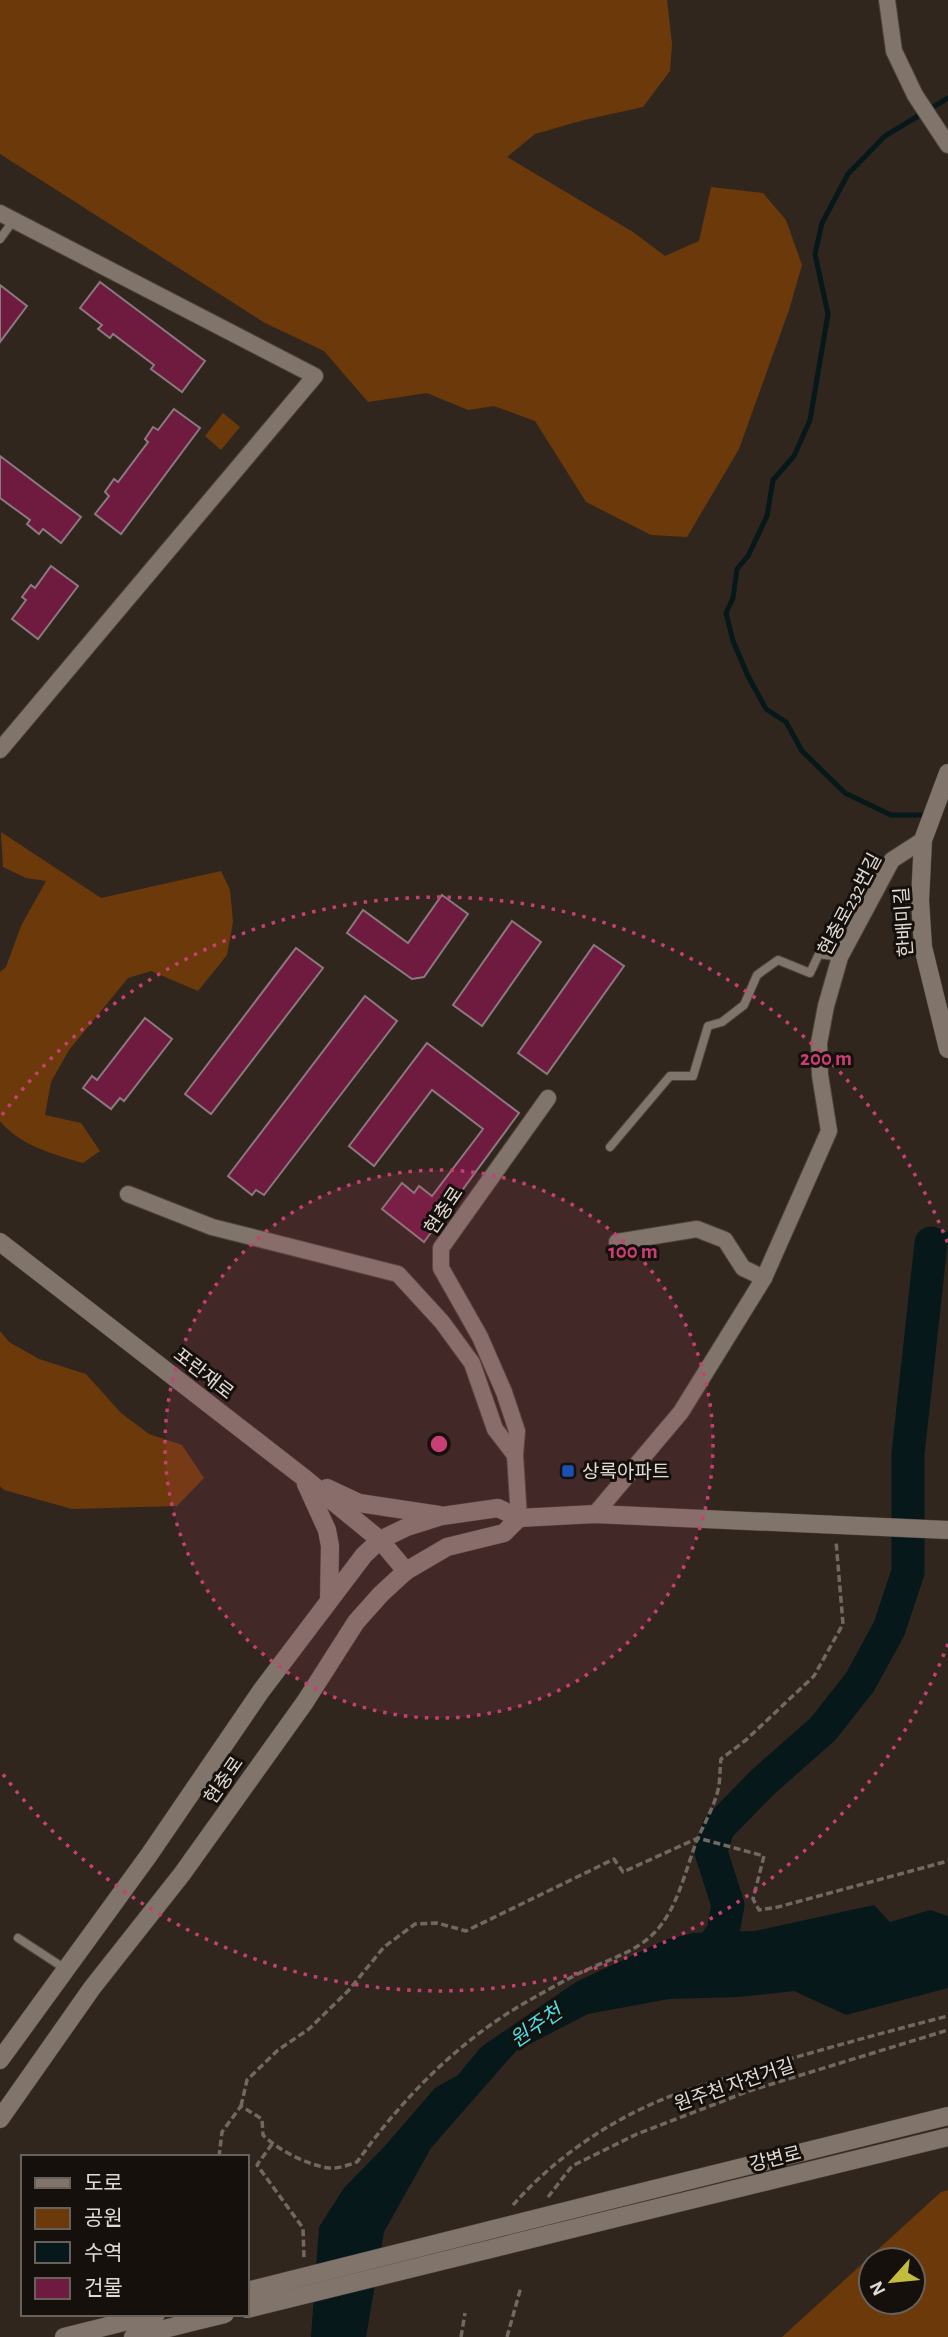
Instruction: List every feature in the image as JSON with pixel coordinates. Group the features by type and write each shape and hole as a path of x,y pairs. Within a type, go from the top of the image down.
{"street":[{"path":"887,0 894,51 915,95 942,121 948,145"},
{"path":"0,750 315,376 6,217"},
{"name":"한배미길","path":"948,774 925,836 920,900 923,947 948,1049"},
{"name":"현충로232번길","path":"595,1514 681,1412 764,1278 829,1132 820,1075 820,1043 826,1006 840,957 892,860 925,836"},
{"name":"현충로","path":"0,2119 92,1989 182,1874 304,1702 356,1622 405,1571 447,1546 504,1533 519,1518 515,1455 517,1431 504,1392 480,1337 441,1268 441,1248 548,1098"},
{"path":"128,1194 212,1227 398,1274 442,1322 472,1363 495,1429 515,1455"},
{"path":"617,1242 697,1229 725,1240 743,1268 764,1278"},
{"name":"포란재로","path":"0,1242 303,1477 380,1540 405,1571"},
{"path":"303,1477 359,1503 442,1516"},
{"path":"303,1477 327,1530 330,1546 329,1601"},
{"name":"현충로","path":"0,2060 149,1856 261,1691 364,1555 380,1540 407,1527 442,1516 498,1508 519,1518 595,1514 948,1530"},
{"path":"67,1970 92,1989"},
{"name":"강변로","path":"248,2291 948,2116"},
{"name":"강변로","path":"248,2309 948,2137"},
{"path":"64,2337 148,2316"},
{"path":"133,2337 217,2316"}],"lane":[{"path":"0,239 6,217"},
{"path":"610,1147 670,1076 693,1076 708,1026 722,1022 744,1005 757,975 778,960 810,973 819,954 840,957"},
{"path":"18,1938 67,1970"}],"path":[{"path":"241,2106 262,2119 263,2135 272,2144 309,2162 331,2169 357,2162 385,2123 441,2064 481,2032 531,1999 589,1968 629,1952 653,1934 672,1907 713,1806 719,1786 721,1759 746,1740 814,1676 843,1624 842,1525"},
{"path":"219,2155 222,2132 241,2106 247,2080 278,2050 309,2029 349,1990 384,1947 415,1924 437,1923 466,1931 614,1859 623,1872 698,1838 764,1856 753,1899 759,1910 948,1861"},
{"path":"513,2206 536,2179 596,2134 683,2091 843,2043 948,2016"},
{"name":"원주천 자전거길","path":"548,2197 572,2166 637,2134 749,2091 948,2030"},
{"path":"272,2144 257,2165 303,2228 304,2261"},
{"path":"507,2337 521,2287"},
{"path":"461,2337 465,2313"}],"green space":[{"path":"0,0 667,0 672,44 670,71 643,107 535,134 507,157 633,232 665,256 699,241 711,187 763,193 786,220 802,265 789,310 739,449 687,537 651,535 586,502 535,421 494,406 468,410 427,393 368,402 324,351 265,323 0,154"},
{"path":"223,413 240,427 221,450 205,436"},
{"path":"1,832 101,898 221,871 230,890 233,922 227,955 198,991 151,971 128,978 69,1050 51,1082 45,1115 81,1123 100,1151 83,1163 27,1143 0,1121 0,972 6,967 21,926 46,881 26,878 3,867"},
{"path":"0,1331 9,1342 39,1359 86,1374 121,1413 149,1434 182,1445 204,1478 177,1506 72,1509 4,1490 0,1486"},
{"path":"948,2190 948,2337 782,2337 857,2269 857,2316 927,2316 927,2246 882,2246 941,2192"}],"water":[{"name":"원주천","path":"874,1905 890,1922 930,1910 948,1916 948,1988 846,2015 794,1991 739,1997 669,1999 588,2014 516,2051 431,2148 384,2232 366,2337 311,2337 319,2227 344,2188 435,2088 458,2075 481,2047 576,1982 665,1940 693,1933 755,1931"}],"building":[{"path":"100,282 205,361 182,392 151,369 154,365 113,334 110,338 98,329 102,325 80,308"},
{"path":"0,285 27,306 0,342"},
{"path":"174,409 200,428 121,534 95,514 109,496 105,492 114,479 118,482 148,442 145,439 153,427 158,430"},
{"path":"0,456 81,517 61,543 43,529 39,534 27,524 30,520 0,498"},
{"path":"51,566 78,586 38,639 12,619 26,600 22,597 31,585 35,588"},
{"path":"442,895 468,914 424,977 412,979 347,933 363,910 408,943"},
{"path":"512,921 541,942 482,1026 453,1005"},
{"path":"594,945 624,966 547,1074 518,1053"},
{"path":"296,948 323,968 211,1114 185,1094"},
{"path":"365,996 397,1021 264,1195 256,1190 252,1195 228,1176"},
{"path":"145,1018 172,1039 124,1101 120,1098 111,1109 83,1088 92,1076 97,1080"},
{"path":"427,1043 519,1113 424,1242 382,1209 402,1183 414,1193 419,1186 432,1196 483,1129 432,1090 374,1166 349,1146"}],"waterway":[{"path":"927,815 891,815 845,793 802,751 786,722 766,709 733,641 726,613 733,598 737,569 748,556 767,516 773,480 794,456 810,420 828,314 815,254 822,223 848,174 885,136 948,98"},
{"path":"931,1243 948,1234"},
{"path":"698,1967 723,1932 728,1905 711,1852 718,1828 763,1782 823,1729 860,1682 889,1629 908,1572 908,1454 931,1243"}],"place":[{"name":"상록아파트","path":"568,1471"}]}
